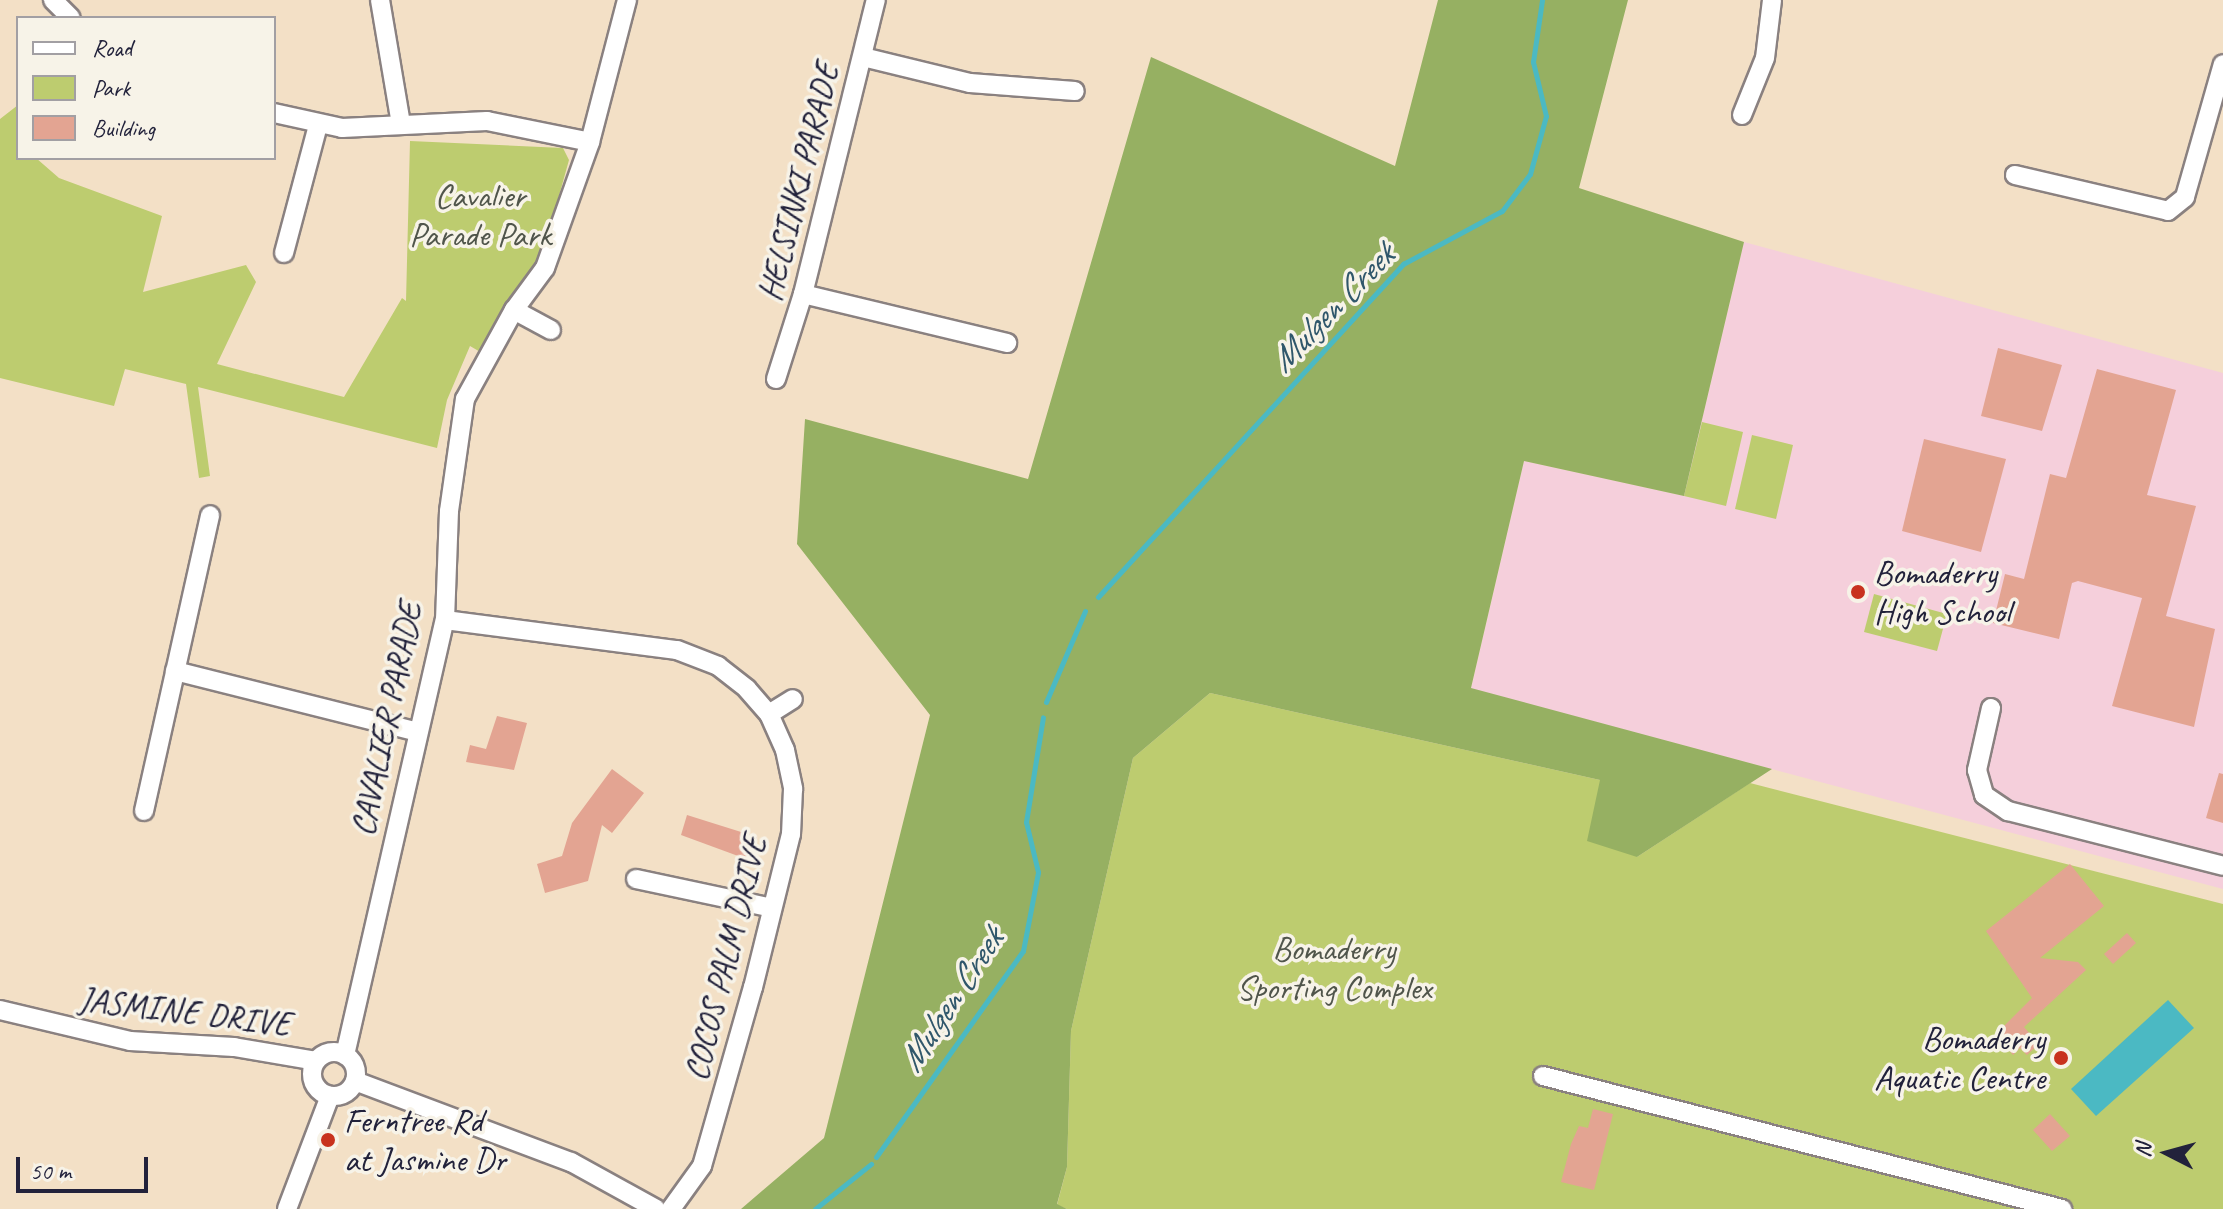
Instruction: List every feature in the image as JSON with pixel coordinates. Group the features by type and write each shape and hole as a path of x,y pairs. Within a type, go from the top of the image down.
{"street":[{"path":"53,0 69,16"},
{"path":"380,0 401,124"},
{"name":"CAVALIER PARADE","path":"345,1055 445,620 449,511 465,399 514,310 545,268 590,142 627,0"},
{"name":"HELSINKI PARADE","path":"776,379 803,294 876,0"},
{"path":"1742,115 1765,58 1772,0"},
{"path":"863,57 970,83 1075,91"},
{"path":"2015,175 2168,211 2185,197 2223,64"},
{"path":"276,114 318,125 364,129 401,124 487,121 590,142"},
{"path":"284,253 318,125"},
{"path":"803,294 1007,343"},
{"path":"514,310 551,330"},
{"path":"144,811 210,515"},
{"name":"COCOS PALM DRIVE","path":"445,620 677,650 718,666 769,714 785,750 793,789 791,834 702,1166 671,1209"},
{"path":"175,671 417,732"},
{"path":"769,714 793,699"},
{"path":"1991,708 1977,770 1984,795 2008,811 2223,866"},
{"path":"636,879 772,908"},
{"name":"JASMINE DRIVE","path":"0,1010 130,1041 234,1047 316,1061"},
{"path":"329,1053 345,1055 355,1069 355,1081 348,1091 330,1096 314,1082 316,1061 329,1053"},
{"path":"1543,1076 2062,1209"},
{"path":"355,1081 571,1162 656,1209"},
{"path":"287,1209 330,1096"}],"shaded area":[{"name":"Bomaderry High School","path":"1744,242 2223,373 2223,889 1471,689 1524,461 1684,496"}],"green space":[{"path":"1438,0 1628,0 1579,188 1744,242 1684,496 1524,461 1471,688 1772,769 1637,857 1587,841 1600,780 1210,693 1133,758 1071,1031 1067,1167 1057,1204 1067,1209 741,1209 824,1138 930,715 797,544 805,419 1028,479 1151,57 1395,166"},
{"name":"Cavalier Parade Park","path":"16,107 16,160 38,160 59,178 162,216 143,292 246,265 256,282 217,364 344,397 402,298 406,301 410,141 563,148 569,160 540,264 482,353 470,346 447,400 437,448 198,387 210,476 199,478 186,384 125,369 114,406 0,378 0,119"},
{"path":"1702,422 1743,432 1726,506 1684,496"},
{"path":"1752,435 1793,445 1776,519 1735,509"},
{"path":"1874,594 1947,614 1937,651 1864,632"},
{"name":"Bomaderry Sporting Complex","path":"1210,693 1600,780 1637,857 1750,783 2223,904 2223,1209 1067,1209 1057,1205 1067,1167 1071,1031 1133,758"}],"water":[{"path":"2168,1000 2194,1028 2096,1116 2071,1089"}],"building":[{"path":"1998,348 2062,365 2042,431 1981,416"},
{"path":"2097,369 2176,390 2147,495 2196,506 2166,616 2215,629 2194,727 2112,706 2142,598 2078,581 2072,583 2059,639 1993,623 2005,574 2024,579 2050,474 2066,478"},
{"path":"1924,439 2006,459 1981,552 1902,531"},
{"path":"497,716 527,723 514,770 466,762 470,745 486,749"},
{"path":"612,769 644,793 612,833 602,825 588,881 545,893 537,864 562,856 572,823"},
{"path":"2219,773 2223,774 2223,823 2206,818"},
{"path":"687,815 757,837 749,860 681,835"},
{"path":"2070,864 2104,906 2040,958 2078,962 2086,970 2024,1027 2039,1044 2027,1055 2020,1048 2013,1055 1995,1035 2032,998 1986,931"},
{"path":"2127,933 2136,943 2113,964 2104,954"},
{"path":"1593,1109 1613,1114 1594,1190 1561,1182 1571,1144 1579,1126 1588,1128"},
{"path":"2050,1114 2070,1136 2052,1151 2033,1130"}],"waterway":[{"name":"Mulgen Creek","path":"1098,597 1403,264 1502,211 1530,174 1546,116 1533,62 1542,0"},
{"name":"Mulgen Creek","path":"1046,702 1085,611"},
{"name":"Mulgen Creek","path":"876,1157 1023,951 1038,872 1026,822 1043,717"},
{"name":"Mulgen Creek","path":"815,1209 871,1164"}],"place":[{"name":"Bomaderry High School","path":"1858,592"},
{"name":"Bomaderry Aquatic Centre","path":"2061,1058"},
{"name":"Ferntree Rd at Jasmine Dr","path":"328,1140"}]}
